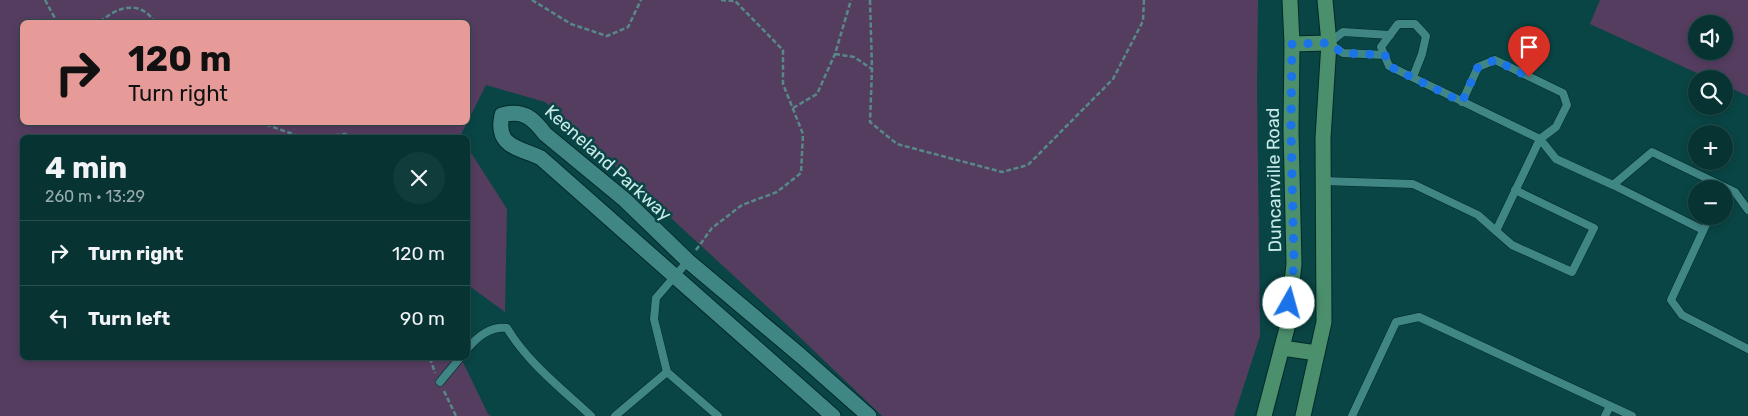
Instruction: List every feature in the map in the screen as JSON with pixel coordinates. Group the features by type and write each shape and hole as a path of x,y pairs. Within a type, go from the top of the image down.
{"main road":[{"name":"Duncanville Road","path":"1264,416 1287,328 1294,264 1290,0"},
{"path":"1303,416 1324,322 1323,138 1328,43 1325,0"},
{"path":"1292,44 1328,43"},
{"path":"1282,348 1317,353"}],"street":[{"name":"Keeneland Parkway","path":"833,416 541,158 511,145 504,139 500,126 502,115 516,112 536,121 544,134 625,200 688,261 869,416"}],"lane":[{"path":"1413,77 1422,54 1426,36 1415,24 1398,24 1382,47 1389,66 1540,139 1556,159 1614,185 1703,230"},
{"path":"1385,55 1343,53 1328,43 1343,32 1390,35"},
{"path":"1462,102 1478,67 1495,60 1563,93 1567,105 1556,127 1540,139 1496,231"},
{"path":"1614,185 1652,152 1709,180"},
{"path":"1324,181 1413,184 1478,216 1512,245 1572,272 1594,228 1515,190"},
{"path":"1733,191 1748,210"},
{"path":"1706,225 1672,300 1682,315 1748,349"},
{"path":"688,261 656,298 654,319 667,372 718,416"},
{"path":"1352,416 1396,322 1419,317 1632,416"},
{"path":"470,346 486,332 500,327 508,328 514,340 547,376 591,416"},
{"path":"440,382 458,360"},
{"path":"615,416 667,372"},
{"path":"1605,416 1610,406"}],"path":[{"path":"45,0 56,20"},
{"path":"532,0 571,24 607,36 628,28 641,0"},
{"path":"688,261 712,228 742,205 777,192 800,173 802,134 783,84 783,50 735,1 720,0"},
{"path":"793,108 817,94 835,54 851,0"},
{"path":"870,0 872,68 870,122 897,144 1002,172 1028,165 1113,79 1143,21 1144,0"},
{"path":"103,20 128,7 144,11 153,20"},
{"path":"835,54 854,57 872,68"},
{"path":"267,125 296,135"}],"shaded area":[{"path":"0,0 1258,0 1257,86 1260,336 1234,416 882,416 786,324 545,102 486,85 470,117 470,20 20,20 20,125 466,125 461,135 20,135 20,360 462,360 488,414 491,416 0,416"},
{"path":"1600,0 1748,0 1748,96 1733,89 1733,70 1690,70 1590,24"},
{"path":"470,151 507,209 505,312 470,286"}],"route":[{"path":"1289,303 1294,264 1291,130 1292,44 1328,43 1343,53 1385,55 1389,66 1462,102 1478,67 1495,60 1529,77"}]}
